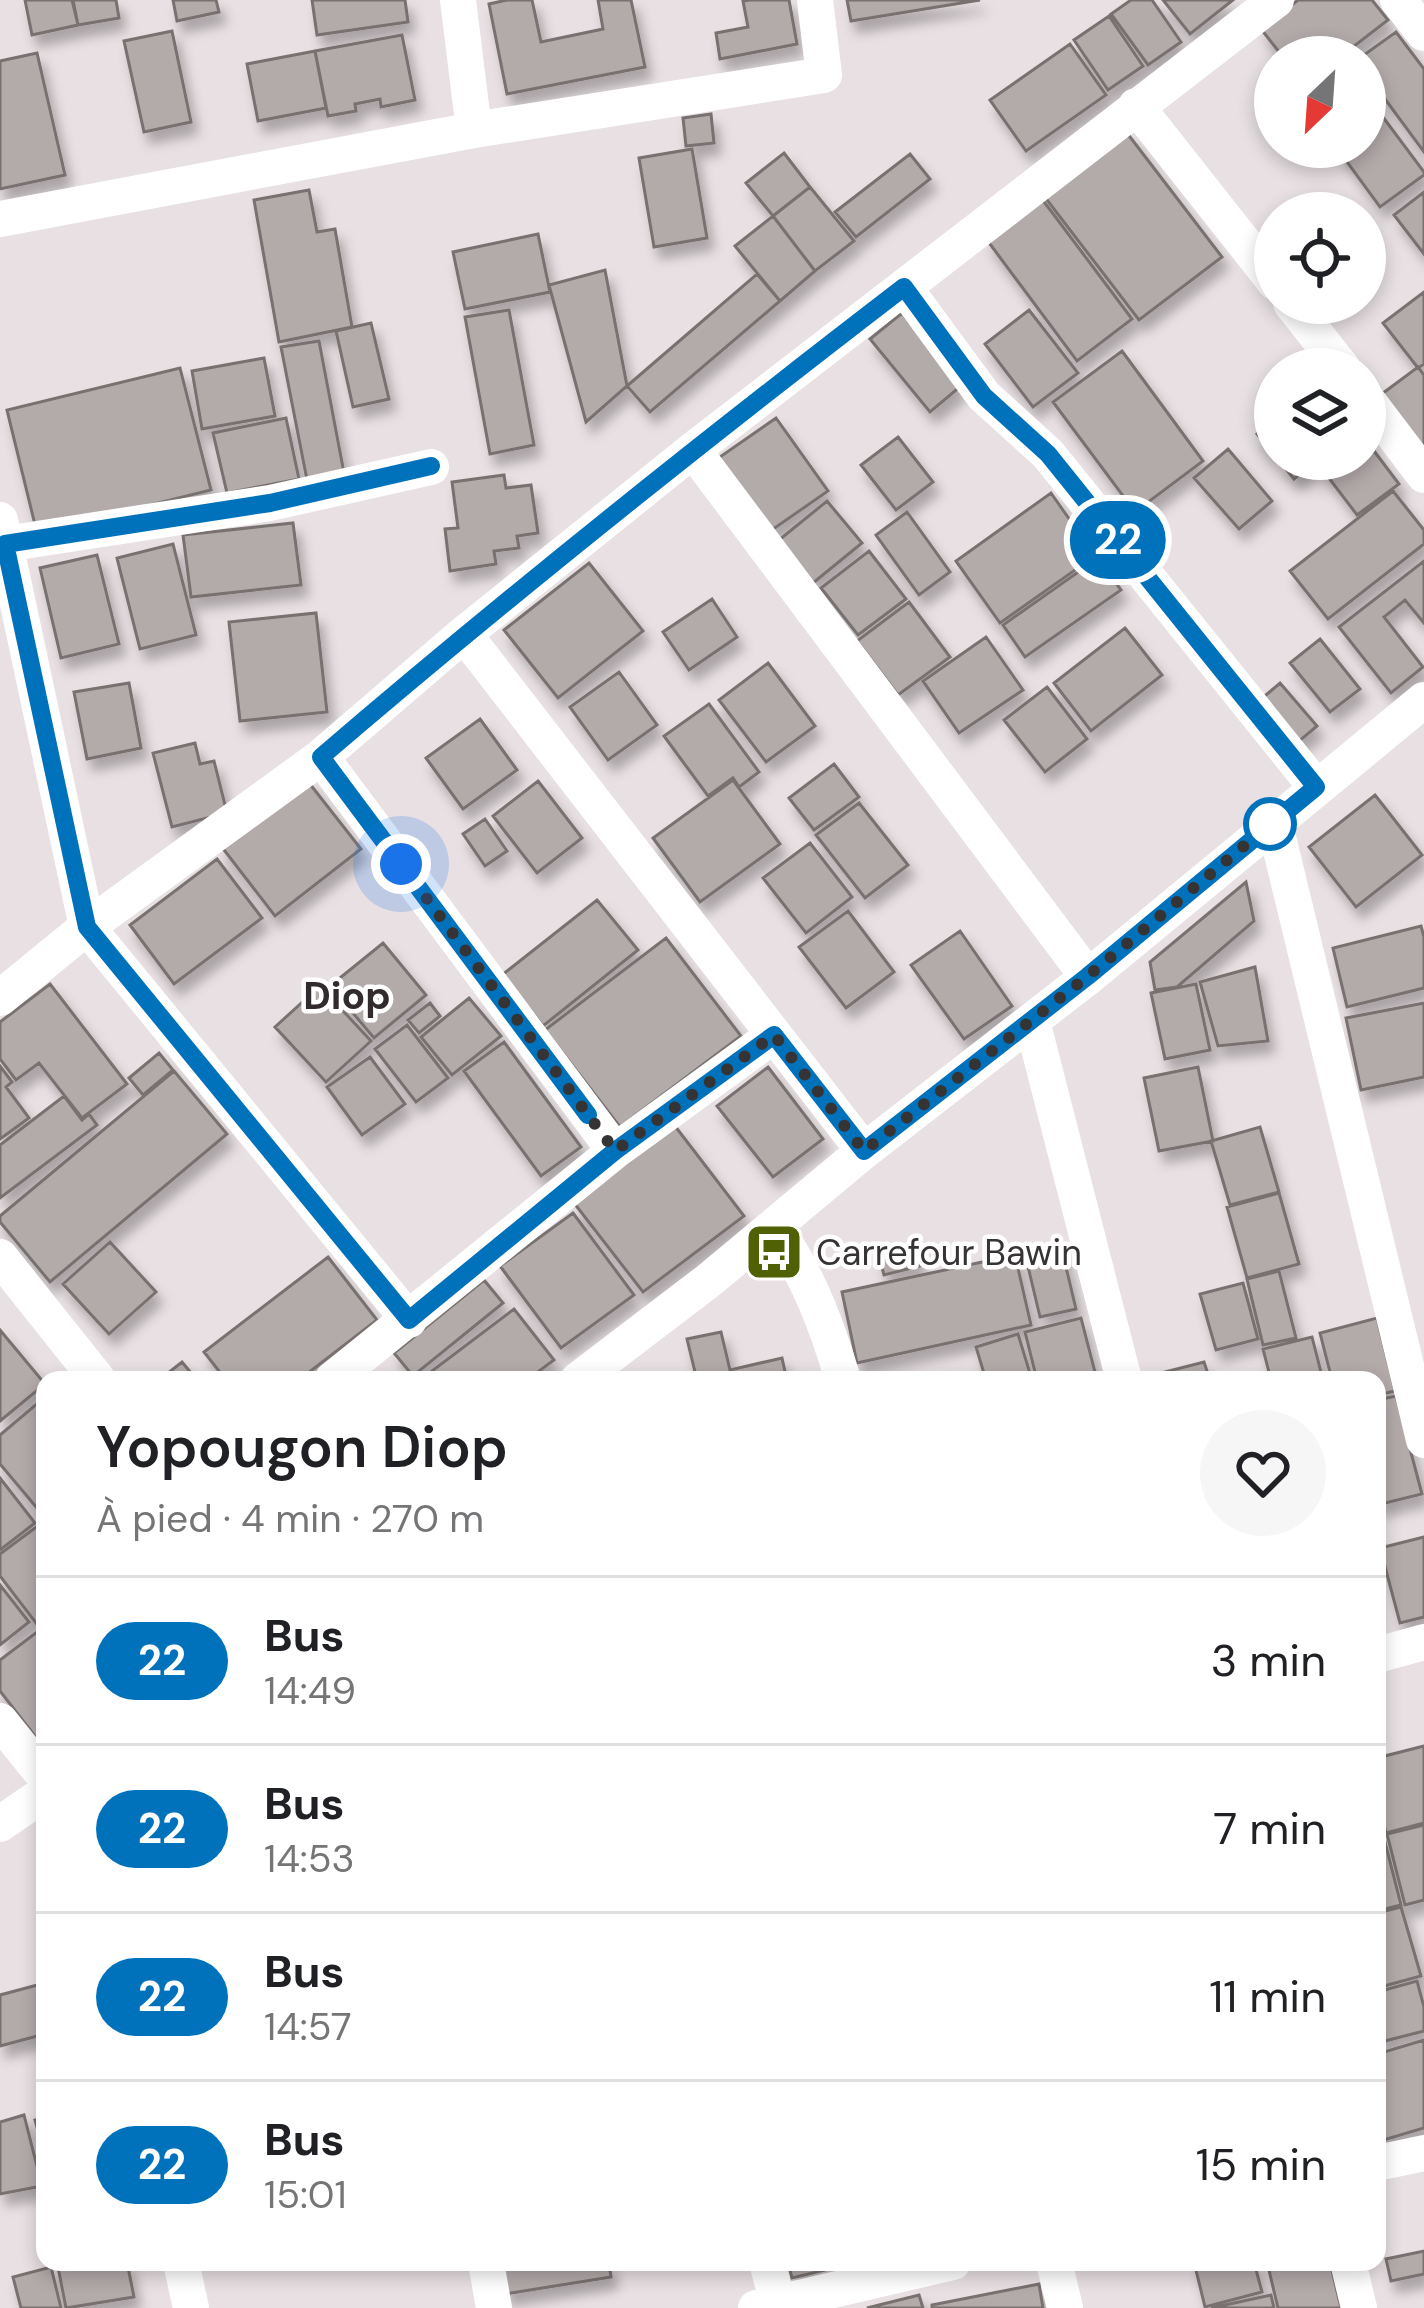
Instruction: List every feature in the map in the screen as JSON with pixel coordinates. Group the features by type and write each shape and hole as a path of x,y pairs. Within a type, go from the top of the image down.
{"street":[{"path":"458,0 473,130"},
{"path":"0,219 473,130 824,76 815,0"},
{"path":"0,998 87,927 321,757 464,634 693,450 1276,0"},
{"path":"1398,0 1424,33"},
{"path":"1136,106 1254,256"},
{"path":"904,287 984,396 1048,454 1316,787"},
{"path":"1308,324 1326,348"},
{"path":"1386,425 1424,475"},
{"path":"693,450 1088,976"},
{"path":"409,1320 87,927 3,532 270,503 431,466"},
{"path":"464,634 864,1151"},
{"path":"590,1371 775,1228 1424,700"},
{"path":"321,757 615,1151"},
{"path":"1274,821 1424,1440"},
{"path":"1032,1021 1122,1371"},
{"path":"344,1371 615,1151 774,1035"},
{"path":"775,1228 794,1255 824,1318 840,1371"},
{"path":"0,1258 91,1371"},
{"path":"1386,1653 1424,1642"},
{"path":"0,1721 36,1766"},
{"path":"0,1824 36,1799"},
{"path":"1386,2161 1424,2152"},
{"path":"183,2271 191,2308"},
{"path":"488,2271 494,2308"},
{"path":"768,2271 771,2306 916,2271"},
{"path":"1056,2271 1065,2308"},
{"path":"1350,2271 1359,2308"}],"building":[{"path":"25,0 72,0 78,25 32,35"},
{"path":"73,0 116,0 119,18 78,25"},
{"path":"173,0 216,0 219,12 177,21"},
{"path":"312,0 405,0 408,22 317,35"},
{"path":"532,0 541,42 603,29 598,0 631,0 645,67 507,94 489,4"},
{"path":"789,0 797,44 720,59 716,33 748,27 743,1"},
{"path":"847,0 980,0 851,21"},
{"path":"1131,0 1152,0 1181,42 1148,65 1111,14"},
{"path":"1163,0 1233,0 1190,34"},
{"path":"1298,0 1372,0 1388,20 1367,36 1266,36 1261,29"},
{"path":"1109,16 1143,66 1108,90 1074,40"},
{"path":"172,31 191,122 144,132 124,41"},
{"path":"1396,32 1424,69 1424,152 1386,100 1386,39"},
{"path":"402,35 415,100 381,107 380,99 355,104 356,111 328,116 315,51"},
{"path":"1070,44 1106,95 1026,151 990,100"},
{"path":"315,51 326,108 258,121 247,64"},
{"path":"37,53 65,175 0,189 0,61"},
{"path":"711,114 714,143 686,146 683,118"},
{"path":"1386,121 1424,175 1386,203 1386,192 1369,192 1351,168 1386,168"},
{"path":"1127,133 1222,257 1139,320 1044,196"},
{"path":"692,149 707,238 654,247 639,158"},
{"path":"784,153 810,187 773,216 746,183"},
{"path":"910,154 930,179 856,237 835,212"},
{"path":"810,187 854,241 815,271 773,216"},
{"path":"309,190 317,232 335,229 352,327 279,342 254,200"},
{"path":"1424,192 1424,254 1394,215"},
{"path":"1042,199 1132,319 1077,361 987,240"},
{"path":"773,216 815,271 780,301 735,246"},
{"path":"538,234 550,292 465,309 453,252"},
{"path":"605,270 627,386 586,422 549,285"},
{"path":"757,274 780,301 650,412 627,386"},
{"path":"1424,292 1424,364 1418,368 1384,324"},
{"path":"509,310 534,445 490,454 465,317"},
{"path":"1029,310 1078,373 1033,407 985,344"},
{"path":"902,313 961,386 930,412 870,339"},
{"path":"371,323 389,399 353,407 336,331"},
{"path":"319,341 344,473 307,480 281,347"},
{"path":"1122,351 1203,461 1135,512 1053,402"},
{"path":"264,358 275,416 202,429 192,371"},
{"path":"1418,367 1424,375 1424,453 1386,411 1386,391"},
{"path":"180,368 211,490 37,533 7,410"},
{"path":"286,418 299,479 227,493 213,433"},
{"path":"776,418 828,491 769,532 717,459"},
{"path":"898,437 933,482 896,510 861,465"},
{"path":"1228,449 1272,501 1239,529 1194,478"},
{"path":"1386,467 1399,484 1357,515 1330,480 1386,480"},
{"path":"504,475 506,488 531,485 538,533 517,536 519,548 494,551 496,564 450,571 445,529 458,528 452,482"},
{"path":"1393,491 1424,530 1424,544 1328,619 1290,571"},
{"path":"1051,493 1095,556 1000,623 956,561"},
{"path":"827,501 862,543 813,583 779,540"},
{"path":"907,512 950,572 919,595 876,535"},
{"path":"293,523 301,585 191,597 183,535"},
{"path":"173,544 196,635 140,649 117,558"},
{"path":"869,551 906,599 858,635 821,588"},
{"path":"97,555 119,644 61,658 40,568"},
{"path":"1098,558 1121,590 1025,657 1003,625"},
{"path":"1424,561 1424,623 1405,600 1384,617 1423,667 1391,693 1339,627"},
{"path":"589,563 643,631 558,698 504,630"},
{"path":"712,599 737,637 689,670 663,632"},
{"path":"909,602 950,657 898,695 857,641"},
{"path":"316,613 327,712 240,721 229,622"},
{"path":"1125,628 1162,675 1091,731 1054,683"},
{"path":"986,637 1023,690 959,733 923,681"},
{"path":"1320,639 1360,689 1330,712 1290,663"},
{"path":"768,663 815,726 766,762 719,700"},
{"path":"619,672 657,725 608,760 570,707"},
{"path":"129,683 141,748 87,759 74,692"},
{"path":"1280,683 1317,726 1297,743 1260,700"},
{"path":"1047,687 1087,739 1045,772 1004,720"},
{"path":"709,704 759,772 739,787 733,778 708,796 664,736"},
{"path":"480,719 517,770 463,809 426,758"},
{"path":"195,743 200,764 214,761 227,813 172,827 153,753"},
{"path":"834,764 859,797 814,830 789,798"},
{"path":"306,779 361,849 275,916 221,846"},
{"path":"733,780 780,844 700,902 653,838"},
{"path":"538,781 582,838 537,873 493,816"},
{"path":"1375,795 1422,855 1356,907 1309,847"},
{"path":"859,803 908,865 865,898 816,835"},
{"path":"485,819 507,851 485,866 463,834"},
{"path":"810,843 852,897 806,933 763,878"},
{"path":"217,859 262,918 174,984 130,925"},
{"path":"1246,882 1254,921 1177,987 1155,990 1150,962"},
{"path":"597,900 638,950 543,1026 502,975"},
{"path":"848,911 894,972 846,1008 799,947"},
{"path":"1421,926 1424,988 1347,1007 1333,948"},
{"path":"960,931 1012,1006 964,1039 911,965"},
{"path":"666,938 741,1036 620,1127 545,1030"},
{"path":"383,943 426,995 374,1038 330,986"},
{"path":"1255,967 1268,1041 1218,1046 1200,982"},
{"path":"50,984 127,1084 82,1118 39,1063 16,1080 0,1059 0,1022"},
{"path":"1196,984 1210,1050 1165,1059 1151,993"},
{"path":"320,986 371,1041 326,1082 275,1027"},
{"path":"469,998 501,1036 452,1075 421,1037"},
{"path":"430,1003 440,1016 419,1033 408,1020"},
{"path":"1424,1003 1424,1077 1361,1090 1346,1018"},
{"path":"407,1025 448,1078 416,1102 375,1049"},
{"path":"504,1042 581,1147 541,1176 464,1071"},
{"path":"159,1053 173,1070 143,1095 129,1078"},
{"path":"370,1057 405,1104 362,1135 327,1087"},
{"path":"0,1066 12,1082 6,1087 29,1118 0,1139"},
{"path":"768,1067 823,1139 773,1177 717,1106"},
{"path":"1198,1067 1213,1141 1159,1151 1144,1078"},
{"path":"174,1071 227,1134 50,1282 0,1222 0,1216"},
{"path":"64,1096 82,1120 89,1114 97,1125 0,1198 0,1145"},
{"path":"675,1126 744,1216 643,1292 574,1203"},
{"path":"1260,1127 1279,1192 1230,1205 1211,1141"},
{"path":"1279,1193 1299,1264 1247,1278 1227,1207"},
{"path":"573,1213 634,1295 561,1348 500,1266"},
{"path":"110,1242 156,1292 109,1334 63,1284"},
{"path":"1061,1246 1076,1309 1040,1317 1025,1254"},
{"path":"915,1248 920,1266 884,1275 879,1257"},
{"path":"1015,1255 1031,1325 857,1363 842,1292"},
{"path":"328,1257 377,1320 311,1371 219,1371 204,1352"},
{"path":"1279,1271 1296,1338 1263,1345 1247,1279"},
{"path":"484,1280 503,1303 419,1371 409,1371 394,1353"},
{"path":"1243,1283 1258,1339 1216,1350 1200,1294"},
{"path":"514,1309 554,1360 539,1371 432,1371"},
{"path":"1081,1318 1095,1371 1035,1371 1025,1332"},
{"path":"1377,1318 1395,1391 1386,1393 1386,1371 1330,1371 1320,1333"},
{"path":"0,1330 36,1373 36,1391 0,1421"},
{"path":"721,1332 730,1370 782,1358 785,1371 695,1371 687,1339"},
{"path":"1018,1334 1029,1371 983,1371 976,1347"},
{"path":"1312,1337 1321,1371 1269,1371 1263,1349"},
{"path":"1204,1362 1207,1371 1169,1371"},
{"path":"1396,1396 1422,1494 1386,1503 1386,1398"},
{"path":"36,1405 36,1507 0,1464 0,1435"},
{"path":"0,1478 35,1523 0,1550"},
{"path":"36,1527 36,1623 0,1576 0,1554"},
{"path":"1424,1537 1424,1617 1400,1623 1386,1570 1386,1546"},
{"path":"0,1585 29,1622 0,1645"},
{"path":"36,1633 36,1738 0,1691 0,1660"},
{"path":"1424,1746 1424,1823 1386,1833 1386,1756"},
{"path":"1424,1825 1424,1900 1405,1905 1387,1834"},
{"path":"1386,1846 1401,1905 1386,1909"},
{"path":"1401,1907 1421,1976 1386,1986 1386,1911"},
{"path":"1417,1981 1424,2031 1386,2041 1386,1990"},
{"path":"36,1985 36,2036 0,2046 0,1995"},
{"path":"1424,2040 1424,2128 1386,2139 1386,2051"},
{"path":"24,2115 36,2162 36,2187 0,2194 0,2122"},
{"path":"1424,2251 1424,2274 1391,2281 1386,2259"},
{"path":"52,2271 61,2308 21,2308 13,2277"},
{"path":"59,2271 129,2271 134,2297 66,2308"},
{"path":"501,2271 610,2271 611,2277 505,2294"},
{"path":"790,2271 821,2271 792,2278"},
{"path":"1196,2271 1256,2271 1262,2292 1205,2307"},
{"path":"1269,2271 1332,2271 1341,2308 1278,2308"},
{"path":"1039,2284 1043,2308 932,2308 932,2305"},
{"path":"919,2295 923,2308 867,2308"},
{"path":"1271,2295 1274,2308 1211,2308"}],"bus line":[{"name":"22","path":"431,466 270,503 5,544 87,927 409,1320 615,1151 774,1035 864,1151 1088,976 1316,787 1048,454 984,396 904,287 604,520 321,757 588,1115"}],"place":[{"name":"Carrefour Bawin","path":"774,1252"}],"district":[{"name":"Diop","path":"347,995"}],"route":[{"path":"401,864 615,1151 774,1035 864,1151 1088,976 1274,821 1270,824"}]}
